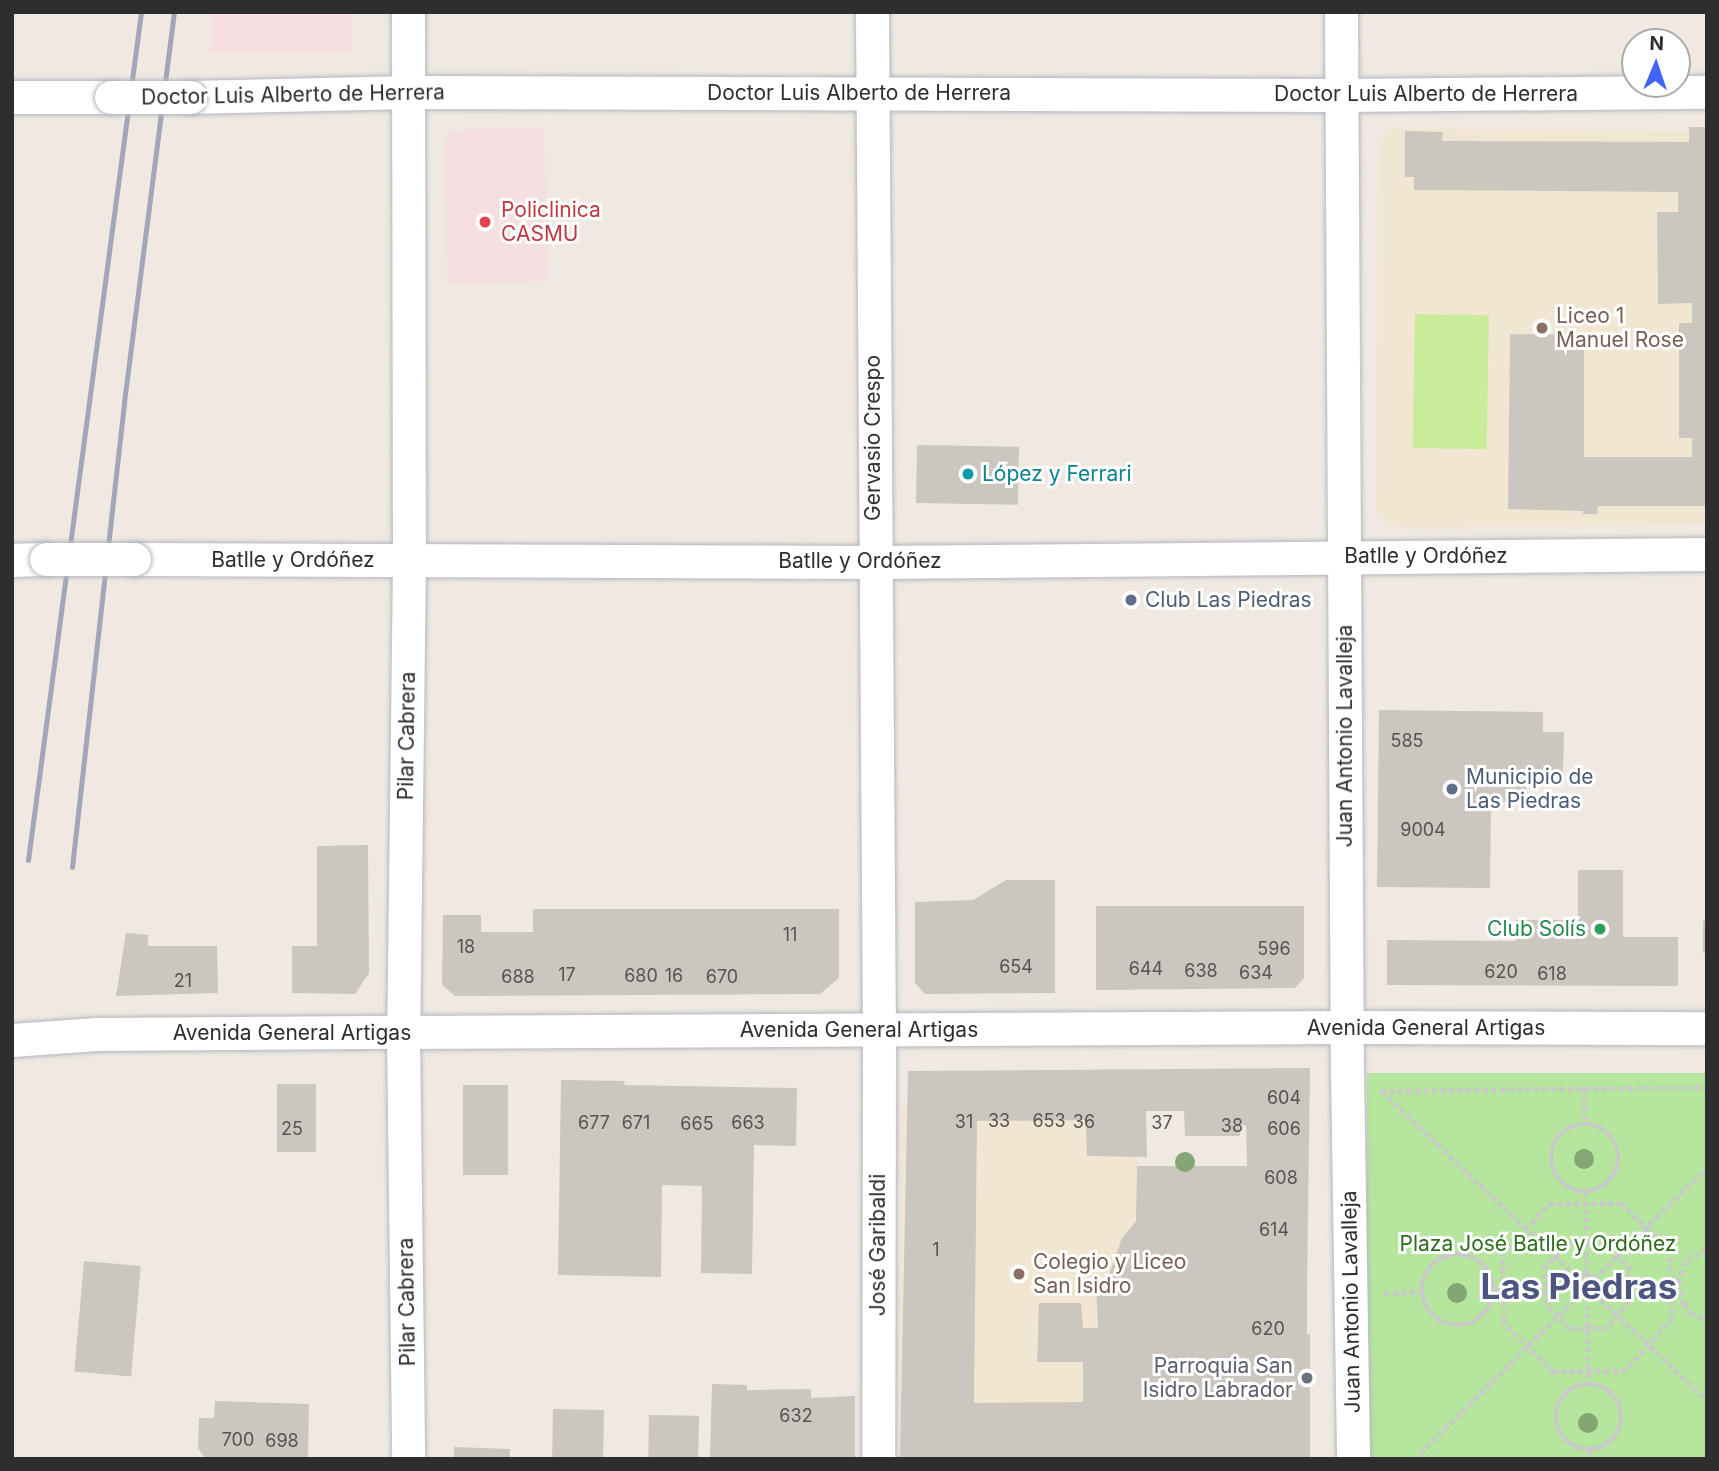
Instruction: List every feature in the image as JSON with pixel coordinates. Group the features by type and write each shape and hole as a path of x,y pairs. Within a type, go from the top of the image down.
{"street":[{"name":"Pilar Cabrera","path":"408,12 409,561 403,1032 408,1459"},
{"name":"Gervasio Crespo","path":"872,12 878,1031"},
{"name":"Juan Antonio Lavalleja","path":"1341,12 1347,1027 1353,1459"},
{"name":"Doctor Luis Alberto de Herrera","path":"12,97 190,97 409,92 1340,95 1707,92"},
{"name":"Batlle y Ordóñez","path":"12,560 874,562 1707,554"},
{"name":"Avenida General Artigas","path":"12,1040 97,1034 1347,1027 1707,1028"},
{"name":"José Garibaldi","path":"878,1031 878,1459"}],"path":[{"path":"1579,1279 1381,1091 1707,1087"},
{"path":"1584,1089 1585,1124"},
{"path":"1585,1124 1594,1125 1610,1135 1616,1143 1618,1162 1616,1171 1604,1186 1586,1192 1561,1182 1555,1175 1550,1158 1560,1134 1567,1128 1585,1124"},
{"path":"1595,1278 1707,1167"},
{"path":"1586,1192 1587,1275"},
{"path":"1621,1203 1670,1249 1672,1318 1626,1371 1553,1372 1503,1324 1502,1254 1526,1229 1549,1204 1621,1203"},
{"path":"1567,1243 1586,1243 1604,1243 1629,1266 1629,1301 1607,1328 1569,1329 1546,1304 1544,1269 1567,1243"},
{"path":"1707,1249 1685,1262 1678,1284 1684,1304 1691,1313 1707,1321"},
{"path":"1457,1254 1469,1255 1488,1268 1495,1289 1490,1309 1483,1317 1465,1326 1444,1324 1435,1319 1423,1301 1422,1292 1428,1270 1436,1261 1457,1254"},
{"path":"1580,1294 1577,1287 1579,1279 1587,1275 1595,1278 1598,1286 1595,1294"},
{"path":"1598,1286 1678,1284"},
{"path":"1495,1289 1577,1287"},
{"path":"1384,1293 1422,1292"},
{"path":"1580,1294 1595,1294"},
{"path":"1414,1459 1580,1294"},
{"path":"1595,1294 1707,1400"},
{"path":"1587,1296 1588,1385"},
{"path":"1588,1385 1608,1390 1621,1407 1623,1417 1616,1436 1609,1444 1590,1450 1566,1441 1556,1418 1557,1409 1565,1395 1588,1385"},
{"path":"1590,1450 1590,1459"}],"shaded area":[{"path":"211,12 352,12 352,52 211,52"},
{"path":"544,128 549,281 447,284 444,141 450,130"},
{"name":"Liceo 1 Manuel Rose","path":"1391,129 1707,131 1707,525 1396,527 1376,513 1379,143"},
{"name":"Colegio y Liceo San Isidro","path":"902,1106 1100,1110 1137,1153 1136,1286 1096,1287 1097,1431 1310,1431 1310,1459 900,1459"}],"green space":[{"path":"1415,314 1489,315 1487,449 1413,448"},
{"name":"Plaza José Batlle y Ordóñez","path":"1367,1073 1707,1073 1707,1459 1367,1459"}],"building":[{"path":"1689,127 1707,127 1707,506 1598,506 1597,514 1583,514 1583,511 1508,509 1510,334 1584,335 1584,457 1692,457 1692,438 1679,438 1679,323 1692,323 1692,303 1658,304 1657,212 1678,212 1678,192 1414,190 1414,177 1405,177 1405,131 1443,132 1442,141 1689,142"},
{"name":"López y Ferrari","path":"917,445 1019,447 1018,505 916,503"},
{"name":"Municipio de Las Piedras","path":"1379,710 1543,712 1543,732 1564,732 1563,777 1526,776 1526,802 1491,802 1490,888 1377,887"},
{"path":"368,845 369,973 355,994 292,993 292,946 317,946 317,846"},
{"path":"1578,870 1623,870 1623,937 1678,937 1678,986 1387,985 1387,940 1516,941 1516,920 1578,920"},
{"path":"1006,880 1055,880 1055,993 925,994 915,983 915,902 973,900"},
{"path":"1096,906 1304,906 1304,978 1295,988 1096,990"},
{"path":"533,909 839,909 839,978 820,994 455,996 442,985 443,915 481,915 481,932 533,932"},
{"path":"1703,921 1707,921 1707,953 1703,953"},
{"path":"126,933 148,935 148,946 217,946 218,993 116,996"},
{"path":"1310,1068 1307,1334 1310,1334 1310,1459 900,1457 908,1071","holes":["1146,1111 1184,1111 1185,1136 1240,1136 1239,1125 1246,1125 1247,1166 1137,1166 1136,1221 1122,1238 1105,1286 1096,1286 1098,1328 1083,1328 1081,1303 1039,1303 1037,1362 1083,1362 1083,1402 974,1403 977,1121 1086,1120 1087,1156 1147,1157"]},
{"path":"561,1080 625,1081 624,1085 797,1088 796,1146 754,1145 752,1274 701,1273 702,1186 662,1185 661,1277 558,1275"},
{"path":"277,1084 316,1084 316,1152 277,1152"},
{"path":"463,1085 508,1085 508,1175 463,1175"},
{"path":"84,1261 141,1266 131,1377 74,1372"},
{"path":"712,1384 747,1385 747,1390 811,1389 811,1398 855,1396 855,1459 710,1459"},
{"path":"215,1401 309,1404 308,1459 204,1457 198,1448 199,1418 214,1418"},
{"path":"553,1409 604,1410 603,1459 552,1459"},
{"path":"649,1415 699,1416 698,1459 648,1459"},
{"path":"454,1447 510,1449 510,1459 454,1459"}],"railway":[{"path":"28,860 141,12"},
{"path":"72,867 124,402 174,12"}],"place":[{"name":"Policlinica CASMU","path":"485,222"},
{"name":"Liceo 1 Manuel Rose","path":"1542,328"},
{"name":"López y Ferrari","path":"968,474"},
{"name":"Club Las Piedras","path":"1131,600"},
{"name":"Municipio de Las Piedras","path":"1452,789"},
{"name":"Club Solís","path":"1600,929"},
{"name":"Colegio y Liceo San Isidro","path":"1019,1274"},
{"name":"Parroquia San Isidro Labrador","path":"1307,1378"}],"district":[{"name":"Las Piedras","path":"1579,1286"}]}
